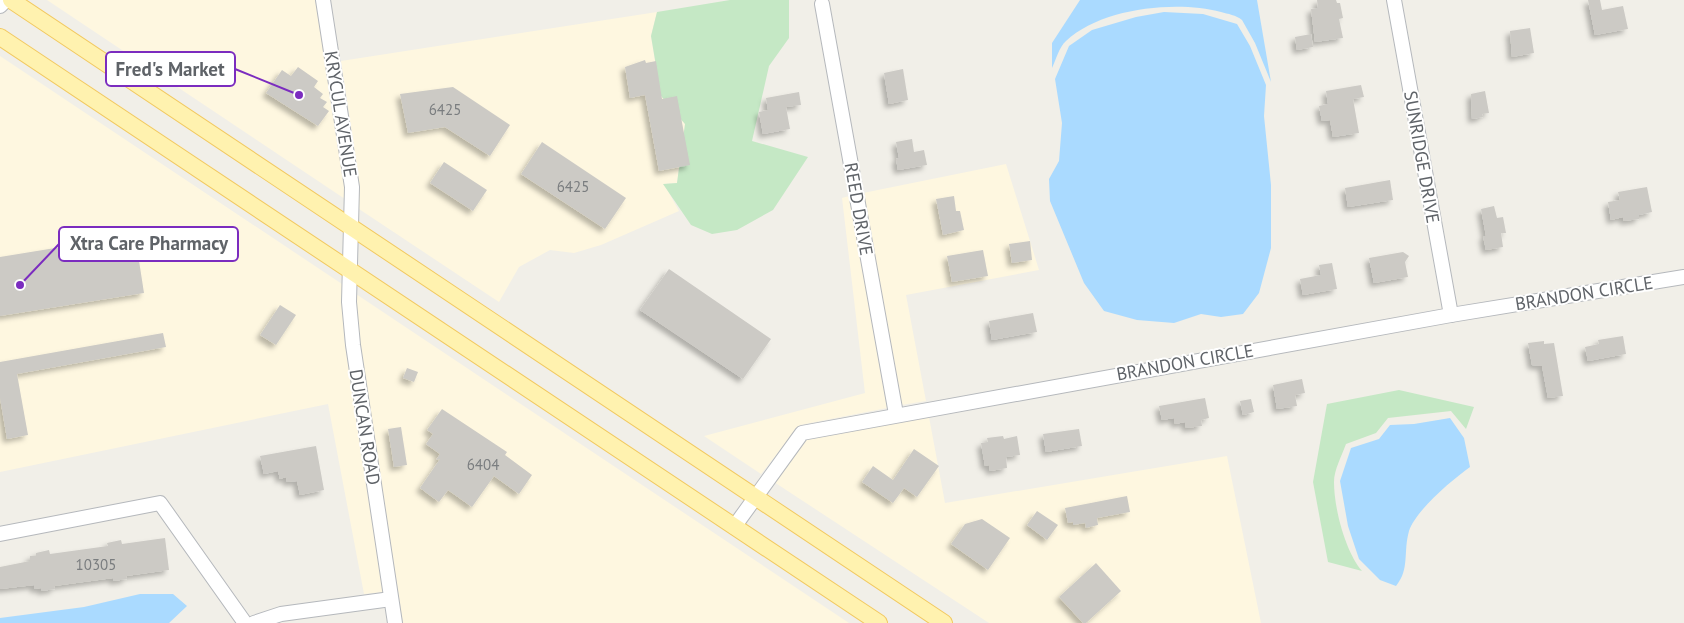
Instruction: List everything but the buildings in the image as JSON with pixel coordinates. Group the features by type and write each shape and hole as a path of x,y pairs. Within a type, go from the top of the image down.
{"main road":[{"path":"11,0 944,623"},
{"path":"0,37 879,623"}],"street":[{"path":"0,6 6,0"},
{"name":"KRYCUL AVENUE","path":"323,0 350,167 352,229"},
{"name":"SUNRIDGE DRIVE","path":"1394,0 1451,315"},
{"name":"REED DRIVE","path":"822,4 896,414"},
{"name":"DUNCAN ROAD","path":"352,229 349,310 352,345 396,623"},
{"name":"BRANDON CIRCLE","path":"734,527 802,433 896,414 1451,315 1684,277"},
{"path":"0,534 160,503 245,623"},
{"path":"254,623 281,614 391,599"}],"shaded area":[{"path":"47,0 315,0 343,168 345,199"},
{"path":"657,12 651,36 661,96 685,124 677,183 664,184 679,211 601,245 574,253 550,250 519,267 499,302 359,209 357,166 341,61"},
{"path":"0,56 342,284 344,338 383,592 364,594 328,404 0,472"},
{"path":"1006,164 1039,270 906,295 926,401 901,405 863,193"},
{"path":"849,196 887,408 800,425 761,474 704,436 865,393 842,198"},
{"path":"356,294 849,623 403,623 360,344"},
{"path":"929,417 945,503 1227,456 1261,623 989,623 774,482 806,440"}],"green space":[{"path":"730,0 789,0 789,38 769,66 752,141 808,157 773,210 737,230 712,234 691,225 663,184 677,183 685,124 661,96 651,36 657,12"},
{"path":"1399,390 1474,407 1466,429 1451,411 1388,418 1376,433 1346,444 1335,473 1336,504 1350,552 1362,571 1328,562 1313,482 1327,404"}],"water":[{"path":"1080,0 1257,0 1271,82 1255,43 1242,20 1235,16 1203,8 1161,7 1119,14 1099,21 1081,30 1066,41 1052,68 1052,43"},
{"path":"1164,12 1203,14 1237,24 1250,46 1266,85 1264,116 1271,185 1271,248 1259,293 1243,314 1221,317 1201,314 1174,323 1137,320 1104,311 1084,283 1050,201 1049,179 1059,161 1062,123 1055,79 1069,46 1092,30 1136,17"},
{"path":"1450,418 1464,438 1470,467 1435,496 1413,523 1407,539 1405,567 1396,586 1380,580 1359,559 1348,526 1340,481 1351,448 1379,439 1390,425 1414,424"},
{"path":"140,594 173,594 187,606 169,623 0,623 0,618 84,607"}],"place":[{"name":"Fred's Market","path":"299,95"},
{"name":"Xtra Care Pharmacy","path":"20,285"}]}
